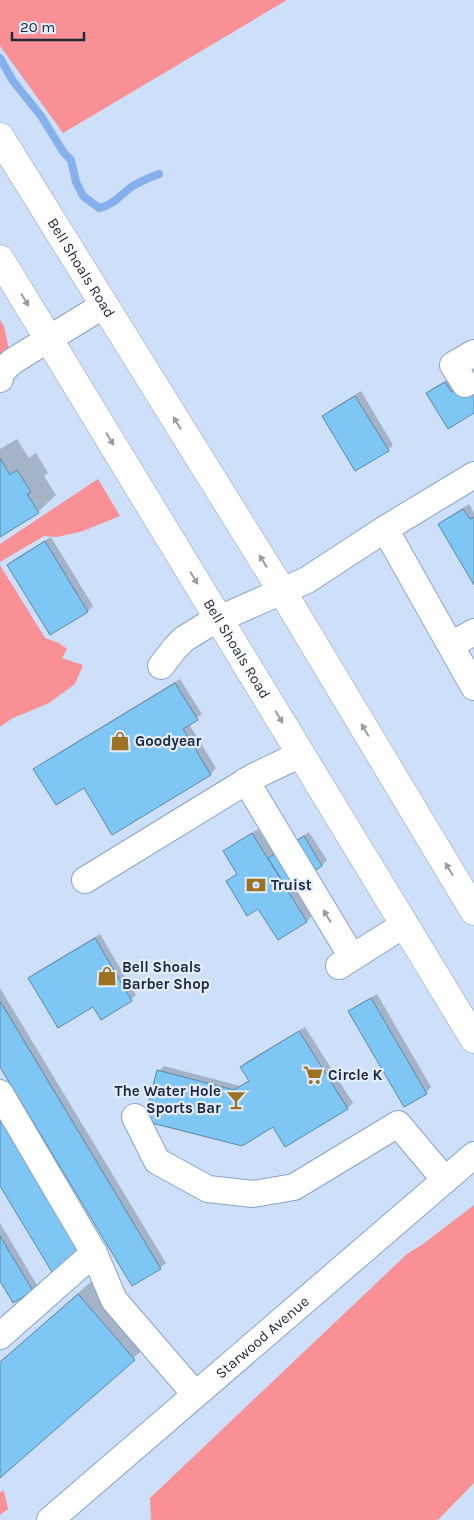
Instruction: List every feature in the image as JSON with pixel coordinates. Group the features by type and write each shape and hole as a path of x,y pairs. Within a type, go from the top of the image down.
{"main road":[{"name":"Bell Shoals Road","path":"0,137 282,592 474,911"},
{"name":"Bell Shoals Road","path":"0,258 474,1039"}],"street":[{"path":"2,387 1,372 5,367 48,338 104,305"},
{"path":"161,666 184,639 210,623 307,580 385,529 474,475"},
{"path":"385,529 474,687"},
{"path":"451,645 474,632"},
{"path":"85,880 246,781 301,754"},
{"path":"246,781 345,962 405,924"},
{"path":"0,1093 94,1253 114,1300 196,1394"},
{"path":"136,1117 157,1162 208,1189 253,1194 294,1187 398,1124 445,1180"},
{"name":"Starwood Avenue","path":"50,1520 474,1155"},
{"path":"0,1336 94,1253"}],"shaded area":[{"path":"0,0 287,0 63,133 0,46"},
{"path":"0,320 4,326 10,355 0,364"},
{"path":"98,479 120,516 83,531 57,537 44,536 0,562 0,544"},
{"path":"0,565 45,638 59,643 67,649 62,658 83,665 75,684 49,703 11,719 0,727"},
{"path":"474,1205 474,1483 438,1520 151,1520 150,1498 407,1254"},
{"path":"4,1491 8,1509 0,1515 0,1492"}],"building":[{"path":"474,378 474,413 448,429 426,393 445,382 451,392"},
{"path":"355,396 389,451 355,471 322,416"},
{"path":"0,458 10,475 17,470 31,492 27,494 39,513 0,537"},
{"path":"463,509 470,519 474,517 474,585 438,524"},
{"path":"45,541 88,612 50,635 7,565"},
{"path":"175,683 198,720 183,729 211,775 112,835 84,788 56,805 33,769"},
{"name":"Truist","path":"252,833 307,922 278,940 258,909 247,916 226,881 237,874 223,851"},
{"path":"304,836 322,866 287,888 268,858"},
{"path":"95,938 132,1001 101,1020 93,1007 58,1028 28,978"},
{"name":"Circle K","path":"371,998 427,1094 404,1107 348,1011"},
{"path":"0,1001 161,1269 132,1286 0,1067"},
{"path":"299,1031 348,1109 285,1147 273,1127 242,1146 144,1121 157,1070 234,1090 249,1081 240,1067"},
{"path":"0,1119 82,1255 52,1272 0,1186"},
{"path":"0,1236 33,1291 13,1303 0,1281"},
{"path":"78,1294 135,1360 0,1478 0,1362"}],"waterway":[{"path":"0,58 13,81 41,116 64,153 71,160 76,182 83,196 99,208 112,202 136,184 159,174"}],"place":[{"name":"Goodyear","path":"120,741"},
{"name":"Truist","path":"256,885"},
{"name":"Bell Shoals Barber Shop","path":"107,976"},
{"name":"Circle K","path":"313,1075"},
{"name":"The Water Hole Sports Bar","path":"236,1100"}]}
